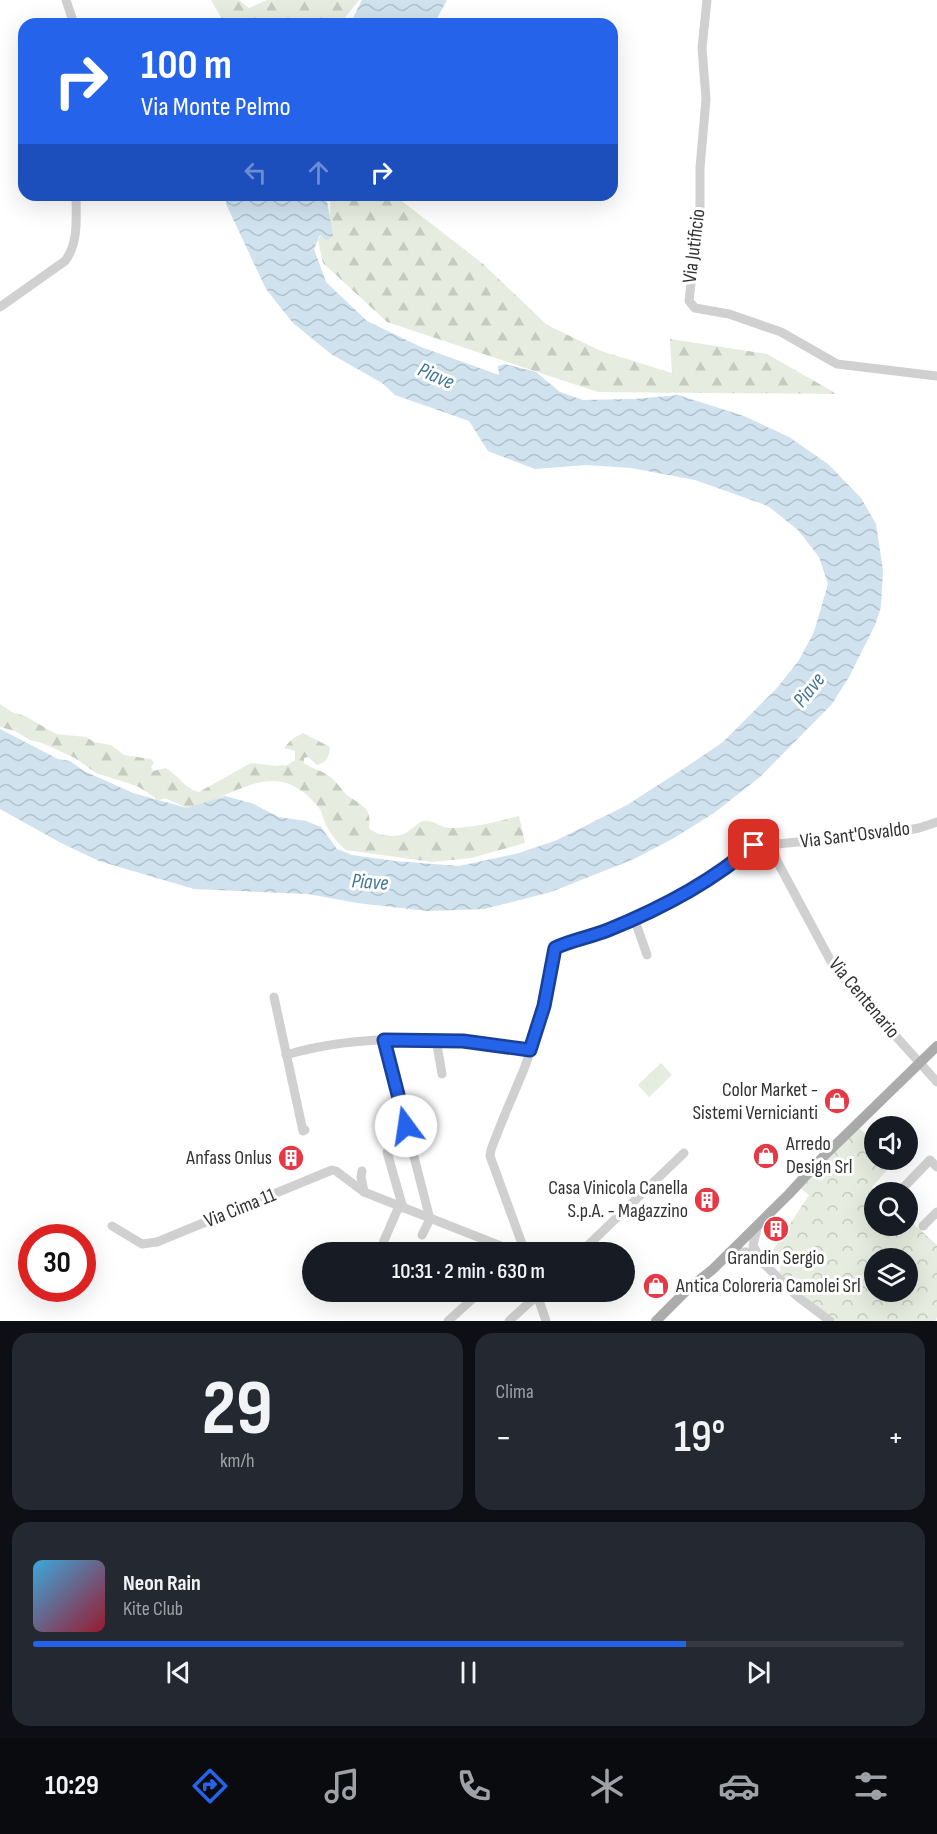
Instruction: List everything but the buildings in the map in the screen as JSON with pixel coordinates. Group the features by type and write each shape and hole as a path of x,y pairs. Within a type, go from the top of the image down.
{"main road":[{"path":"689,1288 692,1282 745,1240 818,1162 937,1046"},
{"path":"656,1321 689,1288 745,1240 806,1170 818,1162"}],"street":[{"name":"Via Jutificio","path":"707,0 702,48 706,99 700,168 700,206 688,301 696,308 729,314 782,332 837,364 937,376"},
{"path":"68,3 72,18"},
{"path":"0,307 65,261 71,254 75,239 76,201"},
{"name":"Via Sant'Osvaldo","path":"530,1050 544,1006 555,948 595,936 681,895 727,868 754,845 906,831 937,822"},
{"name":"Via Centenario","path":"770,844 835,969 937,1082"},
{"path":"634,918 647,955"},
{"path":"274,998 303,1131 305,1130"},
{"path":"286,1055 315,1048 384,1040 436,1040 491,1044 530,1050 494,1140 490,1156 521,1242"},
{"path":"384,1040 430,1219 422,1235"},
{"path":"436,1040 442,1074"},
{"path":"384,1242 401,1207 387,1152"},
{"path":"591,1242 684,1153"},
{"path":"909,1182 930,1160 937,1167"},
{"name":"Via Cima 11","path":"112,1226 142,1244 157,1242 332,1170 364,1192 490,1242"},
{"path":"362,1171 364,1192"},
{"path":"924,1226 937,1212"},
{"path":"745,1240 760,1260 798,1297 830,1321"},
{"path":"448,1321 469,1302"},
{"path":"509,1321 529,1302"},
{"path":"541,1302 546,1321"}],"green space":[{"path":"211,0 239,0 249,8 267,0 359,0 345,18 222,18"},
{"path":"330,201 402,201 482,263 547,325 601,351 672,373 670,339 767,354 837,394 598,392 387,322 323,263 318,240 329,219"},
{"path":"0,704 56,734 86,737 94,742 111,745 124,755 151,759 154,763 151,767 153,771 166,768 190,788 199,792 251,763 288,765 295,760 295,751 284,748 292,739 303,733 330,747 323,763 317,765 308,757 304,758 304,763 332,778 348,796 362,805 369,816 369,828 376,833 385,836 400,835 423,821 430,821 447,828 459,828 519,816 525,843 471,858 432,862 346,850 330,832 319,808 305,794 291,785 278,781 250,785 202,805 187,808 165,798 159,800 137,786 96,773 75,758 30,740 15,731 0,727"},
{"path":"661,1063 672,1075 649,1097 638,1085"},
{"path":"859,1128 864,1133 864,1170 887,1170 876,1182 864,1182 864,1236 918,1236 918,1228 937,1245 937,1317 935,1321 836,1321 794,1288 779,1272 781,1269 769,1256 809,1195 799,1187"}],"water":[{"path":"362,0 447,0 437,18 353,18"},
{"name":"Piave","path":"226,201 327,201 333,236 326,240 320,235 314,249 326,282 367,321 421,347 499,375 498,366 505,364 536,372 560,392 583,400 678,395 744,416 789,437 828,464 861,498 876,524 883,570 881,607 875,625 849,677 832,704 760,777 714,813 674,838 634,859 551,892 484,909 428,911 357,903 308,894 194,889 99,861 0,809 0,729 58,759 70,761 84,771 133,793 187,808 225,796 251,803 279,817 306,821 321,827 337,849 352,855 459,866 519,853 557,840 627,805 723,742 777,688 799,660 814,632 828,584 819,557 798,530 768,506 695,480 631,468 586,465 535,469 488,451 469,421 395,395 382,383 331,354 293,323 266,289"}],"place":[{"name":"Color Market - Sistemi Vernicianti","path":"837,1101"},
{"name":"Arredo Design Srl","path":"766,1156"},
{"name":"Anfass Onlus","path":"291,1158"},
{"name":"Casa Vinicola Canella S.p.A. - Magazzino","path":"707,1200"},
{"name":"Grandin Sergio","path":"776,1229"},
{"name":"Antica Coloreria Camolei Srl","path":"656,1286"}],"route":[{"path":"406,1126 384,1040 463,1041 530,1050 544,1006 555,948 595,936 681,895 736,862 754,845"}]}
